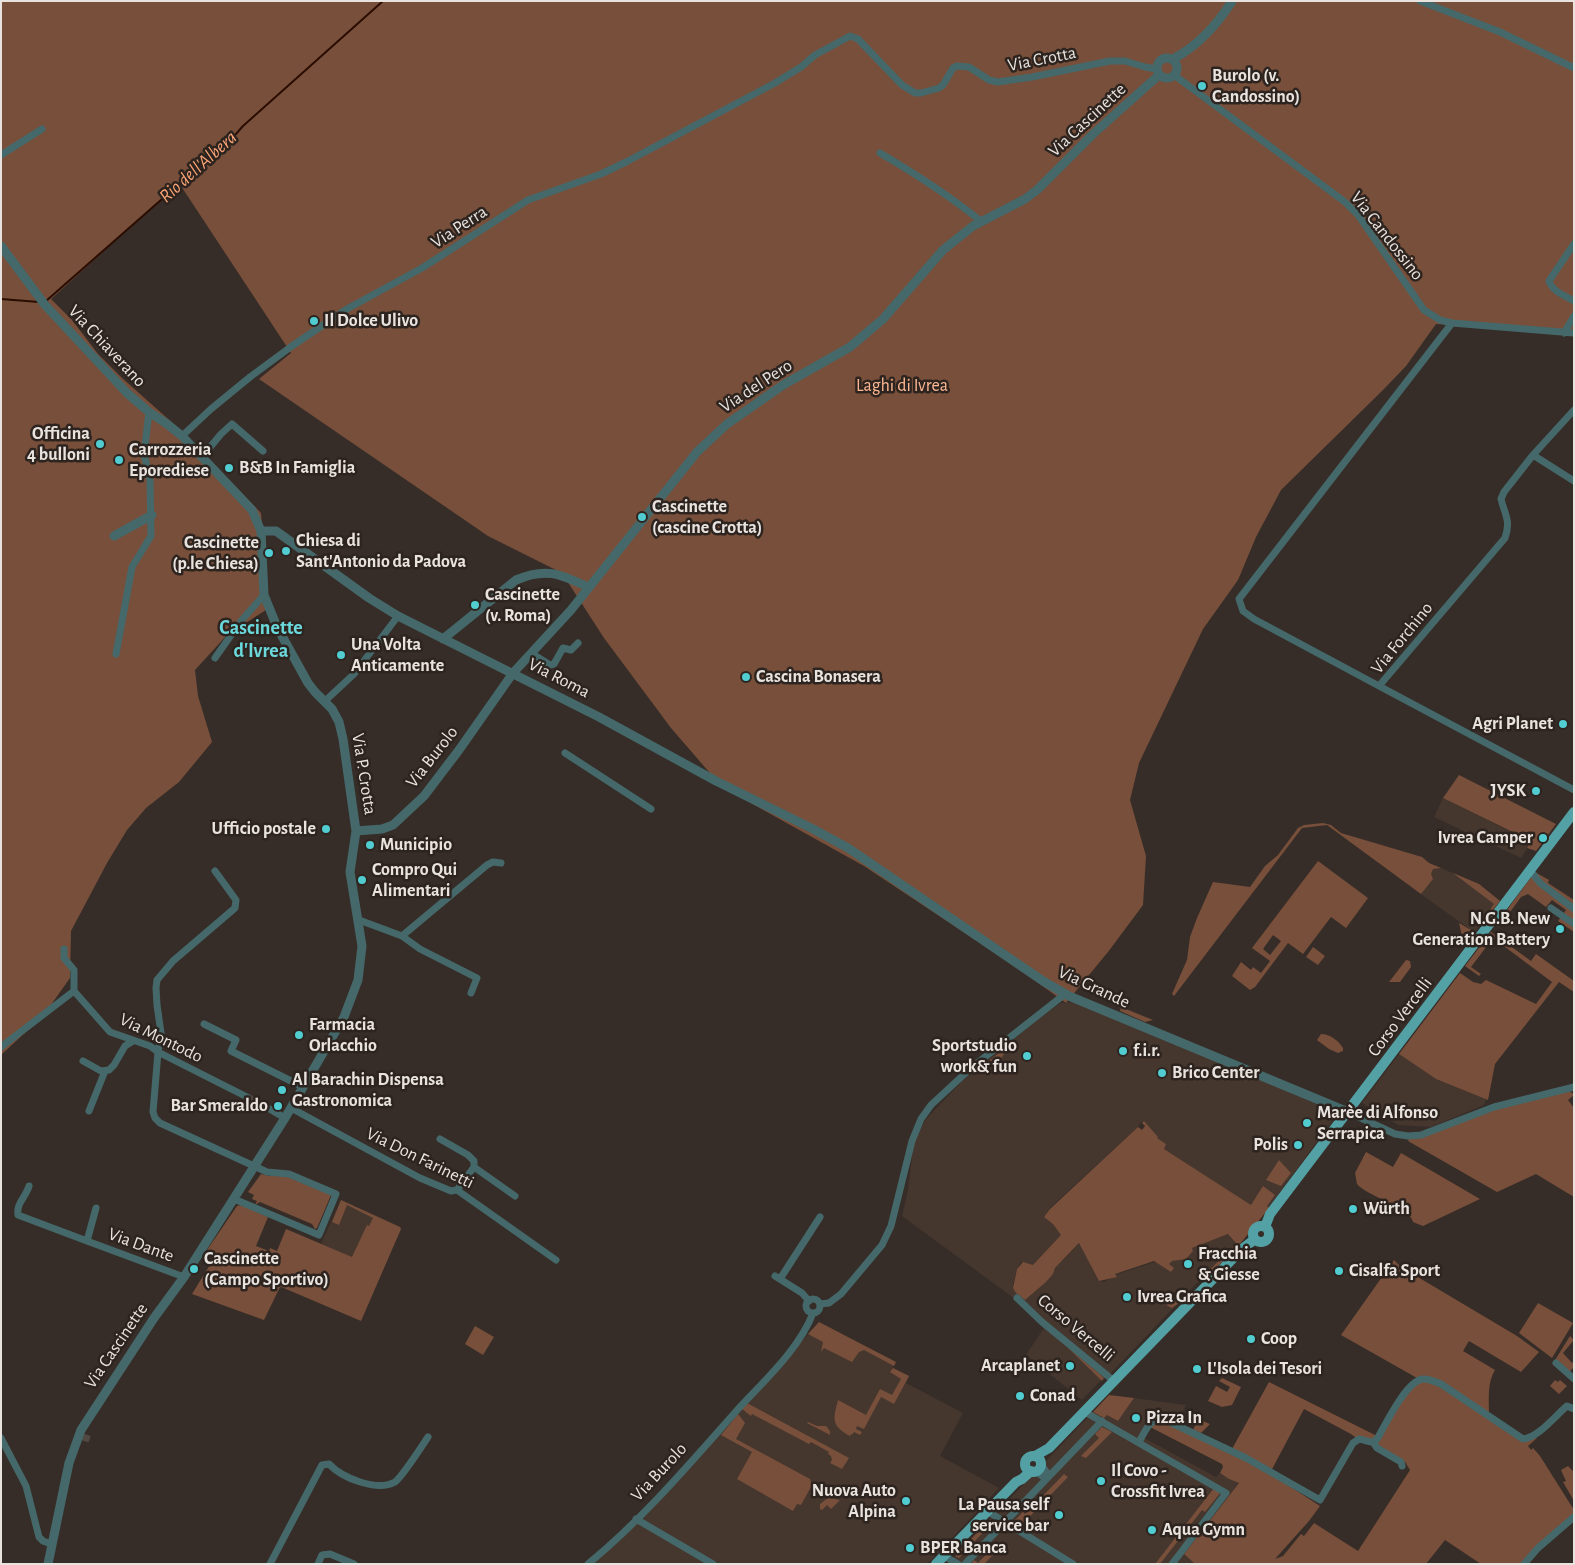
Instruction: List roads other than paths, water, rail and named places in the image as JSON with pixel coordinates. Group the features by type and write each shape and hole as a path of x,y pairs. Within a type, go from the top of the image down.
{"main road":[{"name":"Corso Vercelli","path":"936,1564 1016,1482 1022,1479 1049,1448 1241,1250 1255,1239 1260,1241 1266,1240 1269,1235 1265,1227 1270,1214 1574,812"}],"street":[{"path":"1175,62 1212,28 1232,1"},
{"path":"1420,1 1500,32 1572,67 1574,66"},
{"name":"Via Crotta","path":"775,83 815,55 850,36 858,39 902,85 921,93 938,88 943,84 953,68 957,66 969,67 989,80 998,82 1110,61 1125,61 1158,72"},
{"path":"1167,57 1175,62 1177,69 1174,75 1166,78 1158,72 1158,62 1162,58 1167,57"},
{"name":"Via Cascinette","path":"1037,190 1158,72"},
{"name":"Via Candossino","path":"1174,75 1345,202 1358,216 1424,310 1440,320 1452,323 1574,333"},
{"name":"Via Perra","path":"182,436 250,377 300,341 358,302 422,268 528,200 601,174 775,83"},
{"path":"1,155 42,129"},
{"path":"880,153 968,210 982,222"},
{"name":"Via del Pero","path":"513,673 559,624 697,452 726,424 783,385 850,347 883,319 944,250 958,238 982,222 1026,199 1037,190"},
{"path":"1574,244 1549,281 1551,286 1574,301"},
{"name":"Via Chiaverano","path":"1,246 43,302 127,393 182,436 252,510 261,530"},
{"path":"1564,333 1574,316"},
{"path":"1379,686 1254,619 1243,611 1239,599 1452,323"},
{"path":"1574,410 1532,454 1574,481"},
{"path":"116,654 132,567 150,540 152,515 150,480 144,454 149,412"},
{"path":"202,457 232,424 263,451"},
{"name":"Via Forchino","path":"1532,454 1504,492 1501,499 1508,518 1509,528 1505,538 1379,686 1574,790"},
{"path":"114,536 152,515"},
{"name":"Via P. Crotta","path":"255,1167 286,1118 344,1017 358,980 362,946 350,872 356,831 344,740 332,709 315,692 298,666 274,620 264,595 261,530"},
{"name":"Via Roma","path":"261,530 276,531 369,598 398,616 599,717 716,781 848,848"},
{"path":"443,639 516,580 530,574 562,574 588,587"},
{"path":"215,658 241,621 264,595"},
{"path":"325,701 354,674 398,616"},
{"path":"531,653 550,665 554,664 563,648 571,650 578,643"},
{"name":"Via Burolo","path":"356,831 382,829 393,825 408,812 438,779 513,673"},
{"path":"565,753 651,810"},
{"name":"Via Grande","path":"848,848 1065,994 1348,1112"},
{"path":"402,936 487,865 493,862 501,864"},
{"path":"1530,870 1540,883 1574,909"},
{"path":"215,871 236,900 235,908 173,962 157,980 156,1004 161,1033 153,1112 155,1118 160,1123 255,1167 270,1173 289,1174 336,1194 319,1235 234,1199"},
{"path":"1552,908 1574,924"},
{"path":"358,920 402,936 420,949 477,978 470,993"},
{"path":"1,1046 74,991 74,970 64,958 64,949"},
{"name":"Via Montodo","path":"74,991 110,1032 150,1046 158,1052 247,1097"},
{"path":"820,1304 829,1303 841,1294 882,1245 891,1226 912,1141 921,1119 931,1105 971,1068 1065,994"},
{"path":"204,1024 236,1040 231,1051 303,1088"},
{"path":"89,1111 105,1071 114,1065 125,1046 132,1041"},
{"path":"83,1061 101,1071 105,1071"},
{"path":"1348,1112 1395,1134 1421,1135 1494,1107 1574,1087"},
{"path":"261,1104 286,1118"},
{"name":"Via Don Farinetti","path":"291,1108 420,1178 451,1191 457,1190 556,1260"},
{"path":"440,1139 468,1155 474,1161 474,1167 457,1190"},
{"name":"Via Cascinette","path":"48,1564 68,1463 81,1436 154,1318 184,1277 255,1167"},
{"path":"474,1167 515,1196"},
{"name":"Via Dante","path":"28,1186 27,1192 20,1200 17,1209 18,1215 184,1277"},
{"name":"Via Dante","path":"87,1241 96,1208"},
{"path":"809,1300 778,1277 820,1217"},
{"name":"Corso Vercelli","path":"1017,1298 1042,1322 1114,1381"},
{"path":"809,1300 815,1299 820,1304"},
{"path":"809,1300 806,1307 813,1313 819,1310 820,1304"},
{"name":"Via Burolo","path":"588,1564 604,1551 687,1466 796,1345 808,1328 813,1313"},
{"path":"1556,1363 1574,1379"},
{"path":"1139,1442 1151,1422 1157,1418 1163,1419 1246,1458 1320,1500 1353,1443 1359,1439 1373,1442 1378,1439 1409,1386 1421,1380 1429,1379 1441,1384 1523,1439 1535,1434 1567,1406 1574,1409"},
{"path":"1085,1412 1226,1493 1172,1564"},
{"path":"966,1564 1102,1421"},
{"path":"270,1564 322,1465 329,1464 335,1470 374,1486 395,1482 428,1437"},
{"path":"1,1438 26,1486 39,1537 51,1544"},
{"path":"1373,1442 1377,1448 1401,1462 1402,1466"},
{"path":"1035,1465 1048,1478"},
{"path":"987,1511 1073,1564"},
{"path":"1524,1564 1538,1548 1574,1517"},
{"path":"636,1519 713,1564"},
{"path":"318,1564 322,1555 330,1554 354,1564"},
{"path":"944,1556 958,1564"}],"waterway":[{"name":"Rio dell'Albera","path":"46,301 236,134 383,1"},
{"name":"Rio dell'Albera","path":"1,299 39,302"}],"tunnel":[{"path":"247,1097 261,1104"},
{"path":"83,1437 92,1440"}],"place":[{"name":"Burolo (v. Candossino)","path":"1202,86"},
{"name":"Il Dolce Ulivo","path":"314,321"},
{"name":"Officina 4 bulloni","path":"100,444"},
{"name":"Carrozzeria Eporediese","path":"119,460"},
{"name":"B&B In Famiglia","path":"229,468"},
{"name":"Cascinette (cascine Crotta)","path":"642,517"},
{"name":"Chiesa di Sant'Antonio da Padova","path":"286,551"},
{"name":"Cascinette (p.le Chiesa)","path":"269,553"},
{"name":"Cascinette (v. Roma)","path":"475,605"},
{"name":"Una Volta Anticamente","path":"341,655"},
{"name":"Cascina Bonasera","path":"746,677"},
{"name":"Agri Planet","path":"1563,724"},
{"name":"JYSK","path":"1536,791"},
{"name":"Ufficio postale","path":"326,829"},
{"name":"Ivrea Camper","path":"1543,838"},
{"name":"Municipio","path":"370,845"},
{"name":"Compro Qui Alimentari","path":"362,880"},
{"name":"N.G.B. New Generation Battery","path":"1560,929"},
{"name":"Farmacia Orlacchio","path":"299,1035"},
{"name":"f.i.r.","path":"1123,1051"},
{"name":"Sportstudio work& fun","path":"1027,1056"},
{"name":"Brico Center","path":"1162,1073"},
{"name":"Al Barachin Dispensa Gastronomica","path":"282,1090"},
{"name":"Bar Smeraldo","path":"278,1106"},
{"name":"Marèe di Alfonso Serrapica","path":"1307,1123"},
{"name":"Polis","path":"1298,1145"},
{"name":"Würth","path":"1353,1209"},
{"name":"Fracchia & Giesse","path":"1188,1264"},
{"name":"Cascinette (Campo Sportivo)","path":"194,1269"},
{"name":"Cisalfa Sport","path":"1339,1271"},
{"name":"Ivrea Grafica","path":"1127,1297"},
{"name":"Coop","path":"1251,1339"},
{"name":"Arcaplanet","path":"1070,1366"},
{"name":"L'Isola dei Tesori","path":"1197,1369"},
{"name":"Conad","path":"1020,1396"},
{"name":"Pizza In","path":"1136,1418"},
{"name":"Il Covo - Crossfit Ivrea","path":"1101,1481"},
{"name":"Nuova Auto Alpina","path":"906,1501"},
{"name":"La Pausa self service bar","path":"1059,1515"},
{"name":"Aqua Gymn","path":"1152,1530"},
{"name":"BPER Banca","path":"910,1548"}],"district":[{"name":"Cascinette d'Ivrea","path":"261,640"}],"park label":[{"name":"Laghi di Ivrea","path":"902,386"}]}
